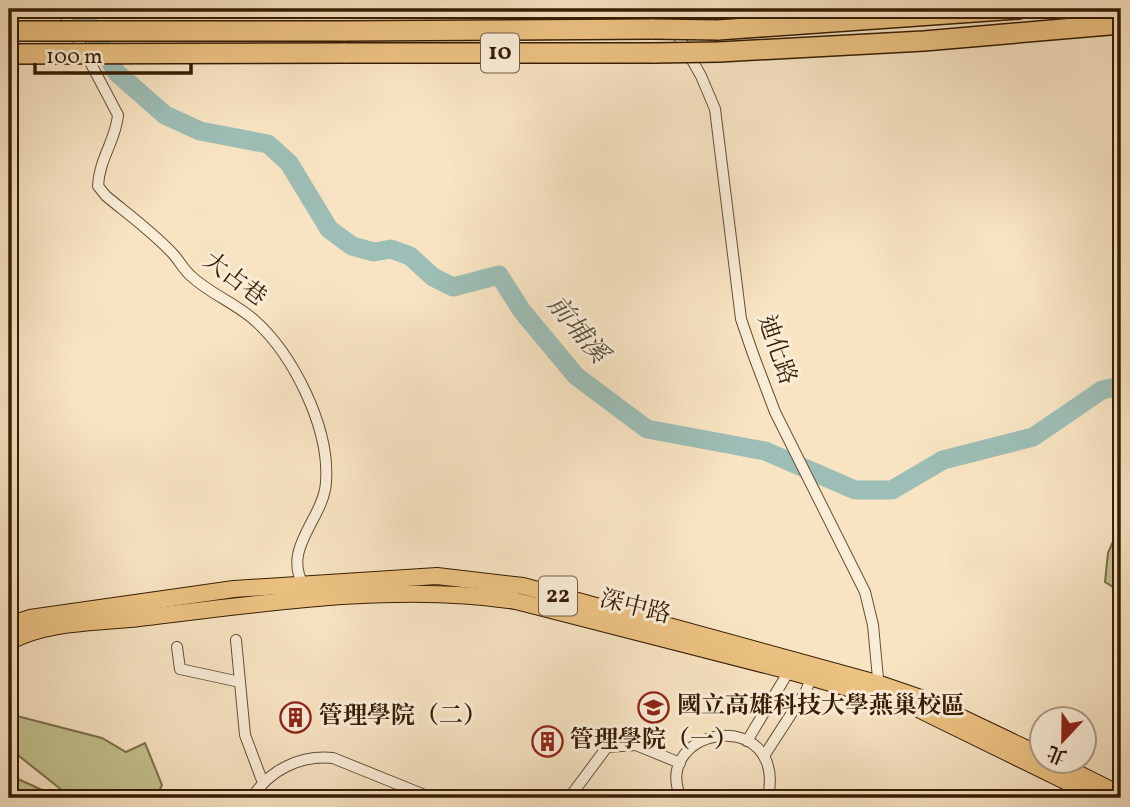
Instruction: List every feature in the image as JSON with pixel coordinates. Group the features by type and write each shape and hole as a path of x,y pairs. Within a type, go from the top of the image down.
{"highway":[{"name":"10","path":"9,31 718,30 1018,9"},
{"name":"10","path":"9,54 719,52 924,41 1121,24"}],"main road":[{"name":"深中路","path":"9,625 30,618 300,579 436,576 480,579 523,586 879,690 918,697 1028,749"},
{"name":"深中路","path":"9,642 20,636 52,628 316,600 442,593 481,595 516,601 789,671 810,670"},
{"name":"深中路","path":"879,690 1100,798"},
{"path":"1084,776 1121,795"}],"street":[{"name":"大占巷","path":"62,9 118,115 117,128 102,158 98,186 175,256 189,275 250,316 274,339 285,351 304,392 326,459 326,486 300,549 300,579"},
{"name":"迪化路","path":"663,9 701,76 715,109 741,319 775,412 865,592 879,690"},
{"path":"300,579 316,600"},
{"path":"236,640 245,736 264,783"},
{"path":"177,647 180,669 240,682"},
{"path":"764,756 810,670"},
{"path":"747,741 789,671"},
{"path":"681,798 677,779 680,763 688,751 712,736 727,734 747,741 764,756 769,770 768,798"},
{"path":"569,798 607,747 636,745 680,763"},
{"path":"252,798 264,783 285,767 316,757 333,758 432,798"}],"shaded area":[{"path":"1121,523 1121,592 1105,582 1108,553"},
{"path":"9,714 102,738 126,752 145,743 162,785 156,798 65,798 68,795 9,748"},
{"path":"9,775 60,798 9,798"}],"waterway":[{"name":"前埔溪","path":"80,9 117,73 165,115 200,131 268,144 289,163 329,229 352,246 374,252 391,249 410,256 433,277 453,287 499,275 522,311 576,376 647,429 765,451 855,490 892,490 943,460 1033,437 1102,390 1121,386"},
{"path":"9,798 15,798"}],"place":[{"name":"國立高雄科技大學燕巢校區","path":"654,707"},
{"name":"管理學院（二）","path":"296,717"},
{"name":"管理學院（一）","path":"547,741"}]}
